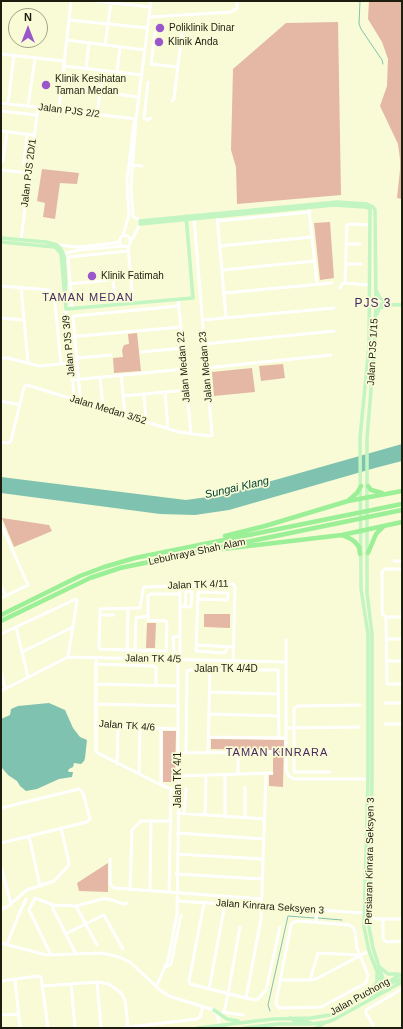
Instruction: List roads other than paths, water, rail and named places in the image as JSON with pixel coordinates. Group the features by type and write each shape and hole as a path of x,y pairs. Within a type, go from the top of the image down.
{"highway":[{"path":"348,501 354,496 360,485"},
{"path":"368,485 375,492 385,494"},
{"path":"193,546 348,501 402,491"},
{"name":"Lebuhraya Shah Alam","path":"1,615 73,579 104,567 135,558 402,504"},
{"name":"Lebuhraya Shah Alam","path":"1,621 90,578 120,568 402,510"},
{"path":"168,557 239,546 342,535 402,522"},
{"path":"368,553 376,534 383,527"},
{"path":"342,535 355,542 359,547 360,554"}],"main road":[{"path":"309,208 337,202 367,204 372,208"},
{"path":"186,218 194,219 217,217 334,205 362,206 372,208"},
{"path":"362,206 368,213 369,224"},
{"name":"Jalan PJS 1/15","path":"360,554 360,438 369,356 369,224 372,208"},
{"name":"Jalan PJS 1/15","path":"368,530 367,438 374,355 376,304 375,210 372,208"},
{"path":"140,223 186,218 217,217"},
{"path":"66,309 193,298 186,218"},
{"path":"1,238 46,242 59,249"},
{"path":"1,242 55,247 59,249"},
{"name":"Jalan PJS 3/9","path":"59,249 64,256 68,284 64,292"},
{"name":"Jalan PJS 3/9","path":"59,249 66,309"},
{"path":"376,289 380,298 387,304"},
{"path":"370,304 402,305"},
{"path":"375,318 379,309 387,304"},
{"name":"Persiaran Kinrara Seksyen 3","path":"368,530 367,593 372,634 372,757 368,917 372,948 380,979 384,983"},
{"name":"Persiaran Kinrara Seksyen 3","path":"360,554 360,589 368,634 368,778 364,933 369,951 378,968"},
{"path":"371,794 370,781 368,778 371,773 372,757"},
{"path":"367,994 377,982 378,968 388,974 402,974"},
{"name":"Jalan Puchong","path":"198,1028 246,1022 290,1018 311,1018 330,1015 402,974"},
{"path":"367,1001 383,988 384,983 401,982"},
{"name":"Jalan Puchong","path":"244,1028 293,1024 311,1026 327,1022 401,982"},
{"path":"214,1010 222,1013 229,1020 246,1022"},
{"path":"290,1018 295,1021 307,1021 311,1026 315,1021 326,1018 330,1015"},
{"path":"316,1028 327,1022"},
{"path":"293,1024 298,1024 304,1028"},
{"path":"219,1025 226,1028"}],"street":[{"path":"59,109 71,1"},
{"path":"96,1 150,7"},
{"path":"59,249 115,243 120,241 123,235 129,215 127,187 151,1"},
{"path":"149,17 231,12 236,8 237,1"},
{"path":"105,45 111,3"},
{"path":"69,20 148,28"},
{"path":"173,100 183,24"},
{"path":"156,26 150,63 178,67"},
{"path":"67,40 145,50"},
{"path":"86,69 89,43"},
{"path":"117,72 120,47"},
{"path":"1,54 64,61"},
{"path":"8,104 14,55"},
{"path":"28,106 35,58"},
{"path":"64,66 142,75"},
{"path":"97,114 103,71"},
{"path":"148,82 144,118 147,120 151,118"},
{"path":"62,87 139,97"},
{"name":"Jalan PJS 2/2","path":"1,103 136,119"},
{"name":"Jalan PJS 2D/1","path":"21,240 38,107"},
{"path":"1,111 37,115"},
{"path":"1,131 34,135"},
{"path":"3,161 7,132"},
{"path":"24,164 27,135"},
{"path":"131,164 142,166"},
{"path":"131,164 133,216 140,223 128,246 133,303"},
{"path":"1,170 29,173"},
{"path":"309,208 317,284"},
{"path":"217,217 226,318"},
{"name":"Jalan Medan 23","path":"194,219 211,436"},
{"path":"345,284 346,227 349,224 369,224"},
{"path":"123,235 128,235 130,240"},
{"path":"220,246 312,237"},
{"path":"120,241 124,246"},
{"path":"346,244 360,244"},
{"path":"64,256 66,253 79,250 128,246"},
{"path":"72,308 68,284 67,259 69,256 128,251"},
{"path":"222,270 315,261"},
{"path":"346,264 360,264"},
{"path":"68,284 130,278"},
{"path":"113,280 116,305"},
{"path":"224,293 332,283"},
{"path":"340,288 342,284 370,285"},
{"path":"1,286 49,290 54,294 61,364"},
{"path":"21,288 28,363"},
{"path":"193,298 200,297"},
{"name":"Jalan Medan 22","path":"178,299 191,434"},
{"path":"80,394 73,317 75,315 179,306"},
{"path":"202,320 334,308"},
{"name":"Jalan PJS 3/9","path":"66,309 73,400"},
{"path":"1,318 24,320"},
{"path":"68,337 181,327"},
{"path":"204,344 334,331"},
{"path":"141,352 183,348"},
{"path":"77,358 111,355"},
{"path":"206,368 331,355"},
{"path":"1,358 8,358 39,366 71,363"},
{"path":"72,380 185,369"},
{"path":"121,375 125,415"},
{"path":"100,377 103,408"},
{"name":"Jalan Medan 3/52","path":"20,405 24,387 27,385 178,432 211,436"},
{"path":"123,396 186,390"},
{"path":"165,392 168,429"},
{"path":"144,394 146,422"},
{"path":"1,401 20,405 12,441 8,443 1,442"},
{"path":"1,524 28,585 1,598"},
{"path":"394,561 402,561"},
{"path":"402,569 386,569 383,571 382,614 386,617 402,618 402,611"},
{"name":"Jalan TK 4/11","path":"128,609 140,608 142,590 144,587 233,584 235,585 233,660"},
{"path":"1,586 6,596"},
{"path":"180,586 180,594 180,606 180,636 180,655 174,654 173,638 174,636 180,636"},
{"path":"162,587 162,594"},
{"path":"180,606 185,607 190,607 192,592 190,591 186,592 185,607"},
{"path":"198,599 227,600 229,594 227,592 201,591 198,593 196,652 224,653 226,652 226,647"},
{"path":"128,658 128,650 128,609 102,608 100,610 100,649 128,650 165,651 167,650 167,622 148,620 148,595 180,594"},
{"path":"1,634 72,600 76,599 77,601 68,657 1,691"},
{"path":"100,615 114,615"},
{"path":"135,650 136,618 147,616"},
{"path":"386,617 387,684 402,684"},
{"path":"16,627 28,677"},
{"path":"22,652 73,628"},
{"path":"386,639 402,639"},
{"path":"286,640 286,770 289,776 291,778 368,778"},
{"path":"196,645 233,647"},
{"name":"Jalan TK 4/5","path":"68,657 286,662"},
{"name":"Jalan TK 4/6","path":"96,658 95,726 178,729"},
{"name":"Jalan TK 4/1","path":"166,967 176,922 177,901 176,874 179,792 178,659"},
{"path":"387,661 402,661"},
{"path":"96,664 154,666 156,668 156,686"},
{"path":"208,752 210,669"},
{"name":"Jalan TK 4/4D","path":"186,752 187,671 189,670 278,670 279,738"},
{"path":"1,671 6,688"},
{"path":"96,684 178,686"},
{"path":"210,692 279,694"},
{"path":"385,704 402,703"},
{"path":"95,704 178,706"},
{"path":"330,772 294,772 294,708 297,706 360,705"},
{"path":"209,714 279,716"},
{"path":"385,724 402,724"},
{"path":"95,726 96,752 116,764 179,792"},
{"path":"116,764 118,727"},
{"path":"139,774 140,727"},
{"path":"286,728 359,727"},
{"path":"161,728 161,785"},
{"path":"208,737 286,738"},
{"path":"294,751 328,751"},
{"path":"238,752 238,774"},
{"path":"178,753 270,752"},
{"path":"178,776 272,773"},
{"path":"225,774 225,816"},
{"path":"246,998 261,925 266,774"},
{"path":"205,815 206,775"},
{"path":"245,787 245,818"},
{"path":"1,808 77,789 82,791 90,815 90,820 1,843"},
{"path":"169,892 171,789"},
{"path":"184,814 186,789"},
{"path":"178,813 265,819"},
{"path":"130,890 132,830 140,821 170,821"},
{"path":"150,891 151,821"},
{"path":"1,909 11,904 25,891 55,880 69,865 61,828"},
{"path":"177,834 264,839"},
{"path":"29,836 40,886"},
{"path":"177,854 263,859"},
{"path":"110,859 111,886 114,888 262,899"},
{"path":"1,867 11,904"},
{"path":"176,874 263,879"},
{"path":"50,955 29,910 35,898 53,905 76,906 102,899 109,899 123,904 127,903"},
{"path":"7,944 26,899"},
{"name":"Jalan Kinrara Seksyen 3","path":"177,901 262,906 317,912 364,913"},
{"path":"204,903 189,981 190,984 257,1000 266,990 280,927"},
{"path":"209,989 225,904"},
{"path":"53,905 52,909 76,954"},
{"path":"76,906 97,945"},
{"path":"368,917 364,913 369,910 371,916 376,919 402,919"},
{"path":"316,921 317,912"},
{"path":"65,934 102,915 105,916 124,949"},
{"path":"156,987 166,967 171,964 181,915"},
{"path":"369,927 376,919"},
{"path":"383,919 384,940 386,942 402,941"},
{"path":"296,921 316,921 350,925 356,931 357,948 368,975 366,983 321,1007 280,1008 277,1006 276,1002 291,925 296,921"},
{"path":"219,1025 228,994 240,927"},
{"path":"1,943 36,953 50,955 102,953 119,957 130,962 156,987 174,999 214,1010 217,1014 219,1025"},
{"path":"280,980 316,979 369,951"},
{"path":"310,980 316,955 318,953 359,955"},
{"path":"1,981 38,976 41,977 48,1028"},
{"path":"15,979 20,1028"},
{"path":"43,986 97,982 105,982 114,986 124,996 128,1027"},
{"path":"97,982 101,1028"},
{"path":"373,1025 366,1014 366,1010 402,989 401,982"},
{"path":"71,984 75,1028"},
{"path":"367,1001 370,1008"},
{"path":"122,1028 196,1019 200,1017 203,1006"},
{"path":"222,1013 243,1014"},
{"path":"1,1015 18,1014"}],"water":[{"path":"402,444 402,461 229,510 195,515 160,514 1,493 1,477 186,500 222,495"},
{"path":"49,703 65,710 73,728 80,737 87,740 85,758 81,764 74,763 73,767 69,769 69,772 73,772 72,777 59,779 37,789 26,791 17,781 8,775 2,768 1,769 1,719 10,715 11,709 18,706"}],"waterway":[{"path":"360,1 359,24 382,60 383,64"},
{"path":"270,1011 268,1005 288,916 314,918"},
{"path":"318,918 342,920"}],"place":[{"name":"Poliklinik Dinar","path":"160,28"},
{"name":"Klinik Anda","path":"159,42"},
{"name":"Klinik Kesihatan Taman Medan","path":"46,85"},
{"name":"Klinik Fatimah","path":"92,276"}],"district":[{"name":"TAMAN MEDAN","path":"88,298"},
{"name":"PJS 3","path":"373,304"},
{"name":"TAMAN KINRARA","path":"277,753"}],"water label":[{"name":"Sungai Klang","path":"237,488"}]}
